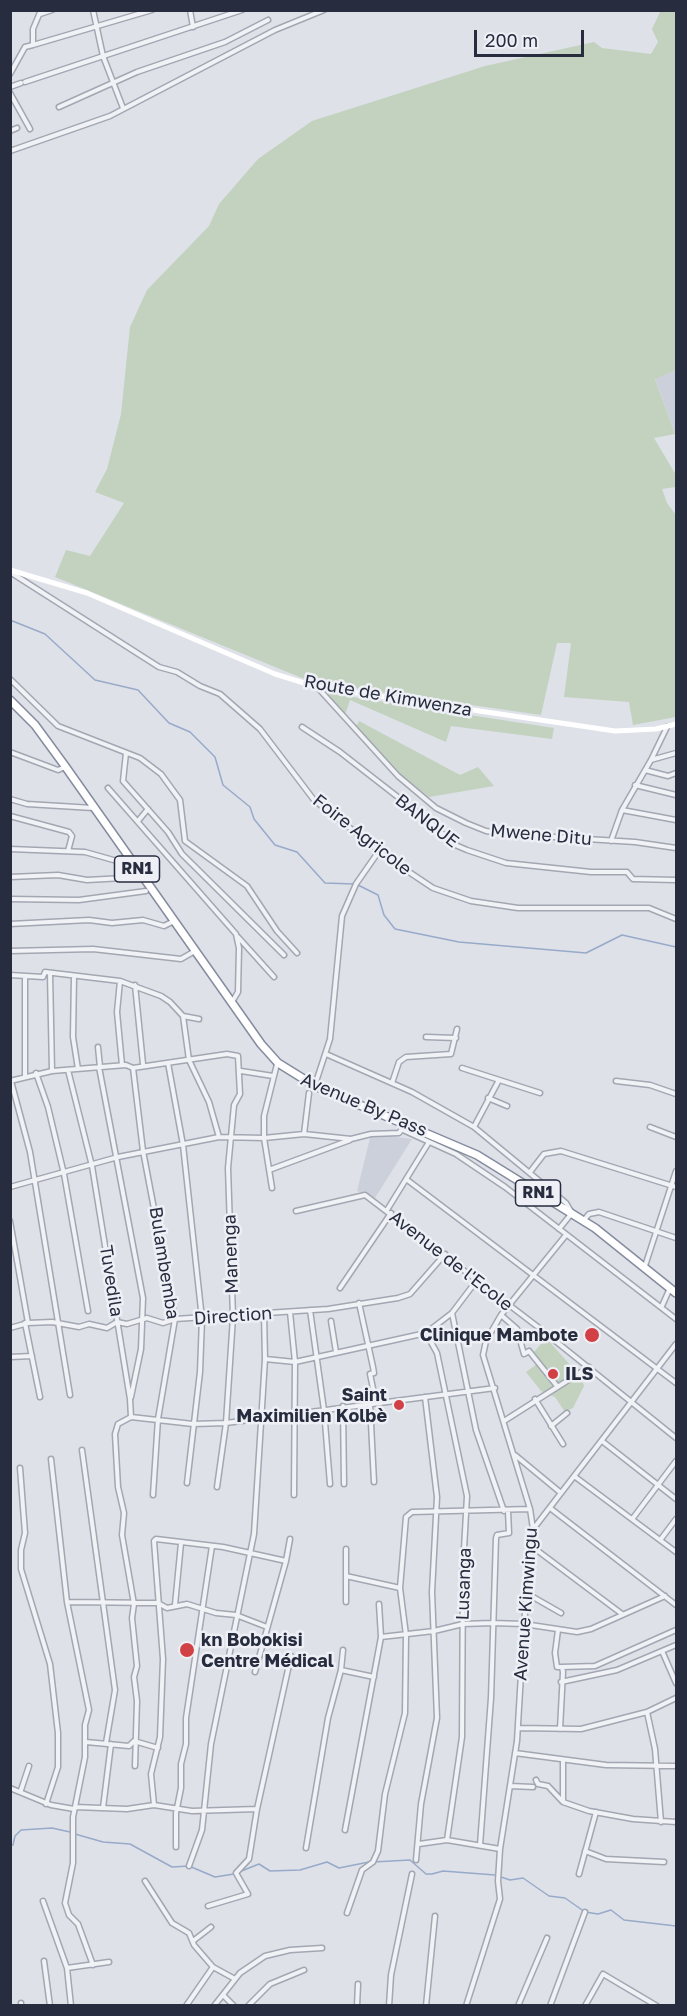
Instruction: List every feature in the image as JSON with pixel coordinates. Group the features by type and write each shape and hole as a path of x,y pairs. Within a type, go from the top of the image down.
{"highway":[{"name":"Avenue By Pass","path":"10,700 35,725 264,1048 278,1063 315,1086 404,1127 477,1155 584,1220 675,1290"}],"street":[{"path":"33,45 33,29 40,12 52,10"},
{"path":"93,10 103,56 123,108"},
{"path":"10,74 25,47 97,28 152,10"},
{"path":"189,10 193,27"},
{"path":"10,87 242,10"},
{"path":"10,151 76,130 275,30 324,10"},
{"path":"59,107 114,82 225,42 268,20"},
{"path":"10,93 30,129"},
{"path":"10,131 17,128"},
{"name":"Route de Kimwenza","path":"10,571 87,593 274,674 317,687 615,731 667,727 676,724"},
{"name":"Foire Agricole","path":"10,571 160,668 175,671 220,694 260,729 314,801 433,888 471,901 526,909 649,908 676,919"},
{"path":"10,679 58,726 140,758 161,774 180,800 185,841 247,886 277,931 297,953"},
{"name":"Mwene Ditu","path":"317,687 398,776 436,808 488,831 676,848"},
{"name":"BANQUE","path":"302,727 349,758 430,822 453,844 466,850 506,863 591,872 627,872 633,879 676,880"},
{"path":"611,841 622,810 667,727"},
{"path":"10,752 58,770 65,766"},
{"path":"126,753 123,781 168,832 182,854 284,955"},
{"path":"651,760 676,753"},
{"path":"645,770 668,776 676,773"},
{"path":"635,785 676,795"},
{"path":"108,788 274,977"},
{"path":"10,799 27,804 94,808"},
{"path":"138,821 148,809"},
{"path":"622,810 676,820"},
{"path":"10,816 69,832 72,836 68,851"},
{"path":"10,849 95,853 124,863 132,863"},
{"path":"315,1086 326,1054 332,1024 342,916 357,883 379,850"},
{"path":"10,877 58,875 99,880 142,877"},
{"path":"10,899 79,900 146,891"},
{"path":"10,924 90,920 112,923 143,920 164,926 174,921"},
{"path":"232,1002 238,992 239,948 236,934"},
{"path":"10,951 93,949 181,958 195,951"},
{"path":"10,975 43,977 45,972 120,981 161,996 183,1016 200,1019"},
{"path":"50,973 52,1071"},
{"path":"25,976 25,1076"},
{"path":"74,976 73,1036 78,1069"},
{"path":"120,981 117,1012 122,1065"},
{"path":"135,985 143,1064"},
{"path":"183,1016 189,1060 209,1102 219,1137"},
{"path":"392,1083 397,1066 406,1057 452,1054 456,1029"},
{"path":"426,1037 456,1038"},
{"path":"98,1047 99,1067 118,1157 143,1298 139,1358 130,1399"},
{"path":"326,1054 392,1083 474,1127 566,1203 572,1213 559,1229"},
{"name":"Manenga","path":"189,1060 237,1055 241,1071 240,1094 234,1105 229,1136 233,1317 226,1423 217,1487"},
{"path":"70,1395 25,1129 11,1081 36,1073 52,1071 122,1065 133,1068 143,1064 189,1060"},
{"path":"168,1063 183,1145 202,1319 200,1371 187,1484"},
{"path":"272,1188 264,1138 266,1102 278,1063"},
{"name":"Bulambemba","path":"133,1068 143,1151 175,1319 158,1419 153,1495"},
{"path":"462,1068 540,1093"},
{"name":"Tuvedila","path":"68,1070 92,1166 131,1417"},
{"path":"241,1071 273,1076"},
{"path":"36,1073 48,1107 64,1174 88,1311"},
{"path":"474,1127 499,1080"},
{"path":"616,1081 650,1085 676,1094"},
{"path":"304,1134 309,1093"},
{"path":"488,1098 507,1106"},
{"path":"269,1170 351,1139 371,1134 397,1134 404,1127 471,1164 662,1306 676,1319"},
{"path":"650,1127 676,1137"},
{"path":"10,1187 143,1151 219,1137 264,1138 304,1134 351,1139"},
{"path":"340,1288 389,1212 429,1142"},
{"path":"530,1172 544,1154 561,1151 674,1186"},
{"path":"645,1266 674,1186 676,1171"},
{"path":"406,1179 676,1383"},
{"name":"Avenue de l'Ecole","path":"296,1211 364,1195 445,1254 676,1438"},
{"path":"584,1220 589,1214 599,1212 676,1238"},
{"path":"10,1221 40,1397"},
{"name":"Avenue Kimwingu","path":"466,2006 498,1908 500,1849 518,1728 526,1593 533,1529 531,1509 483,1355 486,1341 501,1315 566,1235"},
{"name":"Direction","path":"10,1328 26,1323 57,1322 67,1326 79,1327 89,1324 107,1329 117,1322 127,1324 142,1319 163,1323 175,1319 290,1312 398,1298 410,1293 445,1254"},
{"path":"266,1359 295,1362 317,1355 426,1333 452,1313 477,1280"},
{"path":"662,1306 675,1290"},
{"path":"359,1303 368,1345 376,1403"},
{"path":"310,1310 324,1410 330,1484"},
{"path":"290,1312 295,1362 294,1495"},
{"path":"452,1313 476,1430 506,1511 509,1533 497,1535 496,1538 491,1698 480,1845"},
{"path":"189,1866 202,1830 208,1759 254,1534 260,1420 266,1359 264,1314"},
{"path":"501,1315 517,1329 524,1354 529,1350 557,1386"},
{"path":"331,1321 336,1352"},
{"name":"Lusanga","path":"426,1333 437,1353 463,1470 467,1511 462,1737 447,1840"},
{"path":"533,1529 676,1344"},
{"path":"10,1357 32,1356"},
{"path":"504,1421 535,1399 589,1367"},
{"path":"135,1766 137,1701 132,1618 134,1604 122,1535 124,1513 118,1487 115,1429 118,1424 131,1417 193,1424 260,1420 343,1406 495,1388"},
{"path":"416,1860 421,1804 437,1718 433,1566 436,1512 434,1466 425,1397"},
{"path":"535,1399 563,1444"},
{"path":"370,1404 374,1482"},
{"path":"343,1406 344,1484"},
{"path":"551,1426 567,1413"},
{"path":"602,1441 676,1499"},
{"path":"82,1450 115,1690 104,1808"},
{"path":"514,1454 561,1493"},
{"path":"51,1459 67,1602 89,1708 86,1742 73,1817 73,1863 65,1903 69,1915 78,1924 93,1965"},
{"path":"633,1518 676,1461"},
{"path":"20,1468 25,1533 21,1550 21,1569 50,1664 58,1734 58,1767 46,1804"},
{"path":"574,1476 676,1551"},
{"path":"550,1508 676,1605"},
{"path":"347,1913 362,1870 373,1862 378,1851 385,1794 405,1713 406,1635 400,1588 406,1517 412,1512 531,1509"},
{"path":"661,1539 676,1519"},
{"path":"154,1805 151,1774 158,1748 163,1659 154,1541 156,1539 212,1546 286,1561"},
{"path":"255,1672 290,1539"},
{"path":"175,1606 181,1543"},
{"path":"530,1545 622,1614"},
{"path":"176,1847 176,1808 212,1546"},
{"path":"346,1549 346,1602"},
{"path":"346,1576 400,1588"},
{"path":"526,1593 561,1613"},
{"path":"381,1637 434,1631 463,1624 492,1623 524,1624 577,1632 591,1629 664,1596"},
{"path":"67,1602 158,1603 166,1608 188,1604 236,1615 267,1627"},
{"path":"345,1830 381,1637 379,1604"},
{"path":"558,1630 555,1653 557,1667 595,1666 676,1630"},
{"path":"561,1682 617,1670 676,1645"},
{"path":"306,1848 328,1718 341,1670 343,1650"},
{"path":"662,1652 676,1683"},
{"path":"208,1905 248,1894 236,1873 249,1859 257,1809 291,1656"},
{"path":"560,1728 562,1667"},
{"path":"341,1670 374,1677"},
{"path":"518,1728 581,1729 647,1712 676,1698"},
{"path":"647,1712 657,1767 661,1822"},
{"path":"86,1742 129,1746 134,1741"},
{"path":"134,1741 158,1748"},
{"path":"515,1752 563,1761 657,1767 676,1766"},
{"path":"562,1802 563,1761"},
{"path":"21,1790 29,1766"},
{"path":"536,1780 538,1784 549,1786 562,1802 596,1812 661,1822 676,1822"},
{"path":"510,1786 533,1787"},
{"path":"10,1788 21,1790 46,1804 75,1808 137,1808 154,1805 192,1811 205,1808 257,1809"},
{"path":"579,1874 596,1812"},
{"path":"419,1844 447,1840 500,1849"},
{"path":"585,1851 606,1859 623,1858 664,1862"},
{"path":"389,2006 391,1975 412,1874"},
{"path":"146,1881 167,1917 189,1933 213,1967 235,1979"},
{"path":"43,1901 67,1968 71,2006"},
{"path":"550,2006 585,1912"},
{"path":"426,2006 435,1916"},
{"path":"193,1941 211,1927"},
{"path":"518,2006 547,1938"},
{"path":"214,2006 235,1979 258,1961 274,1953 322,1948"},
{"path":"44,1961 50,2006"},
{"path":"67,1968 109,1962"},
{"path":"186,2006 213,1967"},
{"path":"248,2006 270,1984 304,1970"},
{"path":"585,2006 603,1974 657,2006"},
{"path":"357,2006 358,1984"},
{"path":"223,1995 234,2006"}],"shaded area":[{"path":"676,370 676,433 675,434 655,378"},
{"path":"371,1134 412,1139 375,1198 357,1191"}],"green space":[{"path":"661,10 676,11 676,370 655,379 675,434 654,438 676,475 676,487 662,489 667,503 676,515 676,717 633,725 629,702 564,697 571,643 557,643 541,715 332,685 302,678 55,577 66,550 90,556 124,503 95,492 107,469 121,414 130,327 147,290 209,226 219,204 258,159 312,121 485,66 594,42 602,48 651,54 658,42 652,29"},
{"path":"327,693 554,728 552,739 451,726 446,742 350,700 344,718 347,720 357,725 359,721 460,775 478,767 494,786 429,797 398,773 335,709"},
{"name":"ILS","path":"546,1338 581,1377 584,1386 573,1408 565,1412 555,1397 541,1391 526,1372 537,1364 534,1352"}],"waterway":[{"path":"10,620 45,634 95,680 138,690 169,723 190,732 215,757 223,785 250,807 254,819 275,845 297,852 325,883 354,884"},
{"path":"358,885 378,895 384,915 395,929 459,942 586,953 622,935 676,947"},
{"path":"10,1845 13,1845 15,1836 21,1830 52,1828 70,1832"},
{"path":"75,1834 103,1842 130,1844 172,1867 189,1866 215,1877 234,1874"},
{"path":"373,1862 410,1860 426,1874 443,1871 495,1875 510,1880 523,1878 549,1896 565,1898 585,1912 598,1914 611,1910 624,1920 676,1926"},
{"path":"239,1872 259,1864 270,1871 300,1870 327,1862 339,1868 369,1862"}],"place":[{"name":"Clinique Mambote","path":"592,1335"},
{"name":"ILS","path":"553,1374"},
{"name":"Saint Maximilien Kolbè","path":"399,1405"},
{"name":"kn Bobokisi Centre Médical","path":"187,1650"}]}
